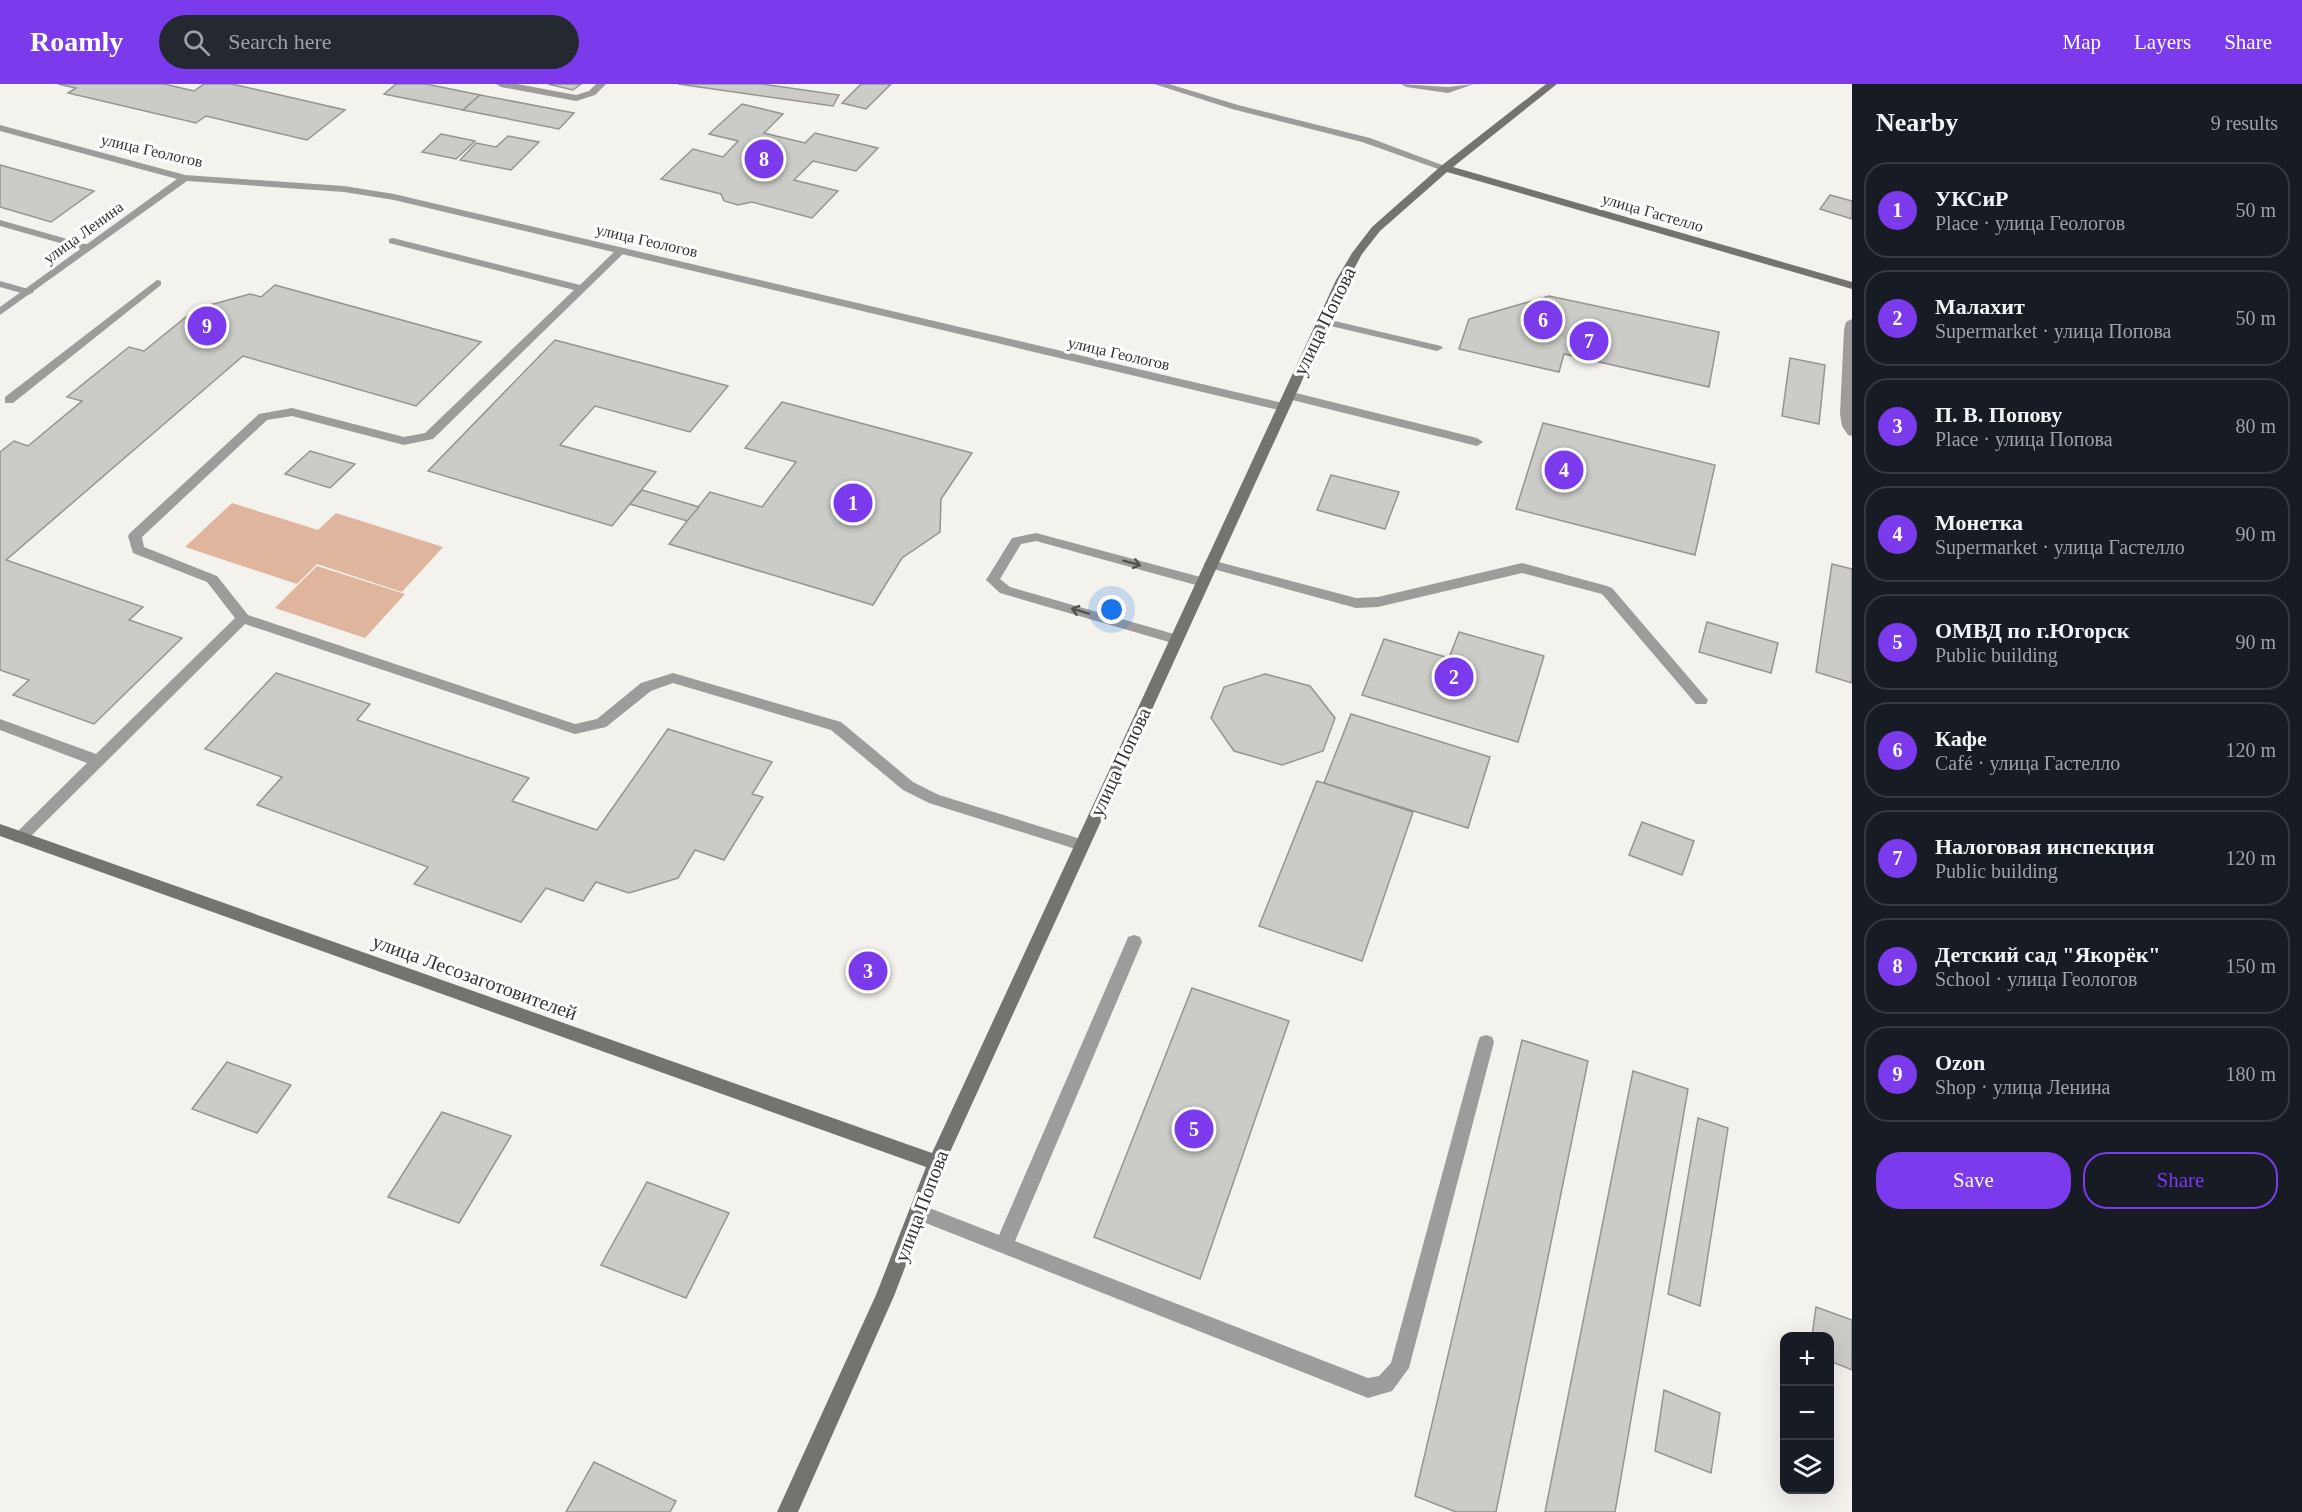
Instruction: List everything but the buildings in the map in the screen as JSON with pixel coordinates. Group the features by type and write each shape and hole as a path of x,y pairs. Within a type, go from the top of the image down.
{"main road":[{"name":"улица Попова","path":"787,1512 859,1358 920,1212 936,1163 1322,321 1357,253 1376,229 1445,168 1552,84"},
{"name":"улица Гастелло","path":"1445,168 1852,286"},
{"name":"улица Лесозаготовителей","path":"0,831 936,1163"}],"street":[{"path":"501,84 576,98 592,93 601,84"},
{"path":"1159,84 1234,107 1366,140 1445,168"},
{"path":"1406,84 1448,90 1469,84"},
{"name":"улица Геологов","path":"0,128 185,178 368,192 1285,401 1477,442"},
{"name":"улица Ленина","path":"0,312 185,178"},
{"path":"0,223 88,248"},
{"path":"393,241 583,289"},
{"path":"621,251 429,436 404,441 292,412 263,417 135,536 138,550 212,579 243,618 576,729 601,723 646,687 673,678 836,726 908,786 934,800 1082,845"},
{"path":"3,401 157,283"},
{"path":"0,284 28,292"},
{"path":"1322,321 1437,348"},
{"path":"1852,322 1846,414 1848,426 1852,432"},
{"path":"1176,639 1005,590 993,580 1017,541 1036,537 1203,582"},
{"path":"1211,564 1356,603 1378,602 1522,568 1607,591 1701,700"},
{"path":"20,838 243,618"},
{"path":"0,724 98,761"},
{"path":"1005,1244 1134,942"},
{"path":"920,1212 1368,1388 1385,1384 1399,1368 1486,1042"}],"shaded area":[{"path":"232,503 318,530 336,513 443,547 402,592 317,564 297,584 185,547"},
{"path":"317,566 405,594 365,638 275,608"}],"place":[{"name":"Детский сад \"Якорёк\"","path":"764,159"},
{"name":"Кафе","path":"1543,320"},
{"name":"Ozon","path":"207,326"},
{"name":"Налоговая инспекция","path":"1589,341"},
{"name":"Монетка","path":"1564,470"},
{"name":"УКСиР","path":"853,503"},
{"name":"Малахит","path":"1454,677"},
{"name":"П. В. Попову","path":"868,971"},
{"name":"ОМВД по г.Югорск","path":"1194,1129"}]}
